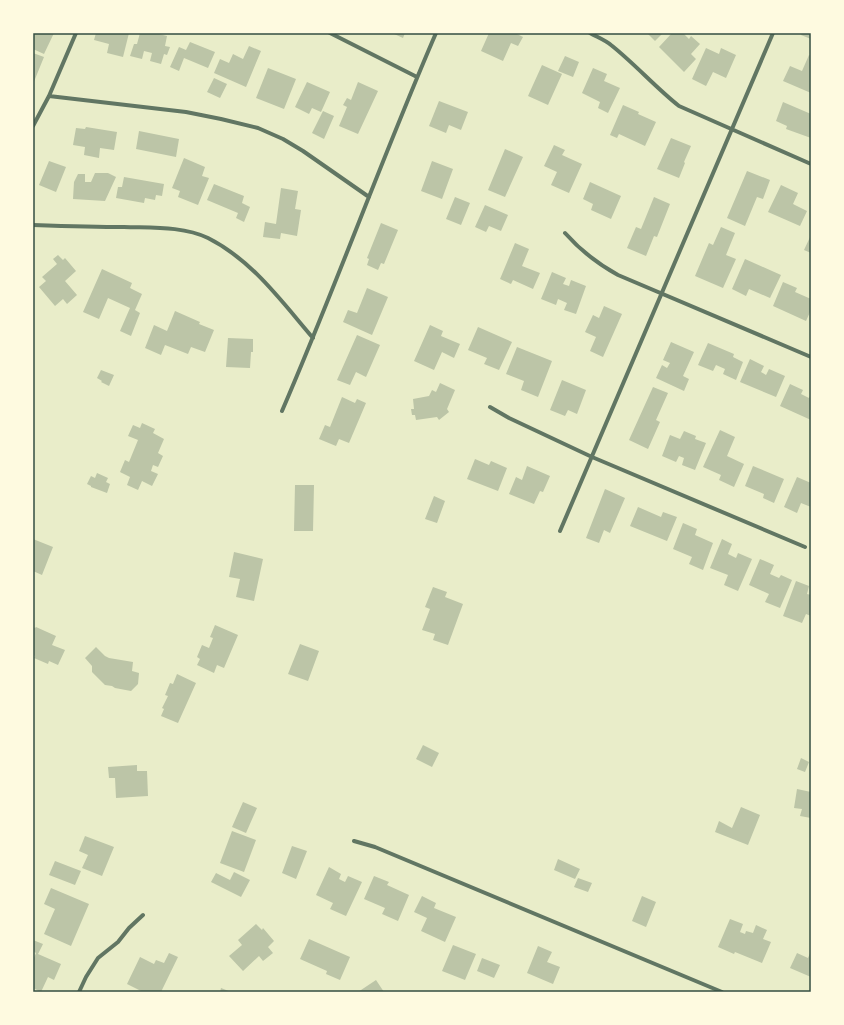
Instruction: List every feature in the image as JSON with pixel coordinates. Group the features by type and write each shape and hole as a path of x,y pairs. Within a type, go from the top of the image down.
{"street":[{"path":"33,126 49,96 76,33"},
{"path":"330,33 417,77"},
{"path":"282,411 436,33"},
{"path":"590,33 610,44 679,106 811,164"},
{"path":"560,531 663,294 773,33"},
{"path":"49,96 186,112 258,128 283,139 303,151 368,197"},
{"path":"33,225 164,228 189,231 207,238 248,265 313,338"},
{"path":"565,233 577,247 600,265 663,294 811,357"},
{"path":"490,407 509,418 592,457 806,547"},
{"path":"354,841 375,847 722,992"},
{"path":"79,992 86,977 98,958 118,942 129,928 143,915"}],"building":[{"path":"35,33 54,33 44,54 33,49 33,38"},
{"path":"96,33 129,33 123,57 107,53 109,44 94,40"},
{"path":"140,33 155,33 167,36 165,46 170,47 167,55 164,54 161,64 150,61 152,53 144,51 142,59 130,56 134,44 137,44"},
{"path":"392,33 405,33 403,38"},
{"path":"489,33 515,33 523,37 518,46 511,43 503,61 481,51"},
{"path":"647,33 663,33 655,41"},
{"path":"672,33 683,33 689,39 691,36 700,44 691,54 696,59 684,72 659,47"},
{"path":"802,33 811,33 811,39 801,35"},
{"path":"190,42 215,52 208,68 184,58 179,71 170,67 179,47 186,50"},
{"path":"249,46 261,51 246,87 214,73 220,59 229,63 233,54 243,59"},
{"path":"706,48 719,54 721,48 736,55 726,78 713,72 706,86 692,79"},
{"path":"33,53 44,57 33,84"},
{"path":"809,55 811,56 811,93 783,81 790,66 802,71"},
{"path":"565,56 579,62 573,77 558,71"},
{"path":"542,65 562,74 548,105 528,96"},
{"path":"268,68 296,79 284,109 256,98"},
{"path":"593,68 607,74 604,81 620,88 608,113 598,108 600,102 582,93"},
{"path":"214,78 227,84 220,98 207,92"},
{"path":"307,82 330,92 321,112 312,108 309,114 295,107"},
{"path":"358,82 378,91 358,134 339,126 347,107 343,105 347,98 351,100"},
{"path":"439,101 468,112 461,130 449,125 446,133 429,126"},
{"path":"783,102 811,114 811,138 786,129 787,126 776,121"},
{"path":"623,105 656,122 645,146 619,134 617,138 610,135"},
{"path":"323,111 334,116 324,139 312,133"},
{"path":"86,127 117,132 114,150 100,148 99,158 84,155 85,147 73,145 76,128 85,129"},
{"path":"139,131 179,139 176,157 136,149"},
{"path":"671,138 691,146 679,178 657,169"},
{"path":"554,145 565,150 562,155 582,164 569,193 551,185 557,172 544,166"},
{"path":"505,149 523,157 505,197 488,190"},
{"path":"184,158 205,167 202,176 209,178 198,205 178,197 180,191 172,188"},
{"path":"49,161 66,167 56,192 39,185"},
{"path":"432,161 453,169 442,199 421,191"},
{"path":"747,171 770,180 763,199 757,197 745,226 727,218"},
{"path":"95,173 108,173 116,177 105,201 73,199 74,182 78,174 85,174 85,182 91,182"},
{"path":"124,177 164,184 162,196 156,195 155,200 145,198 144,203 116,198 118,187 122,187"},
{"path":"590,182 621,196 611,219 591,210 593,204 583,199"},
{"path":"214,184 244,196 242,203 250,207 244,222 236,218 238,213 207,200"},
{"path":"781,185 798,193 793,204 807,211 800,226 768,212"},
{"path":"281,188 298,191 295,209 301,210 297,236 281,233 280,239 263,237 265,222 276,224"},
{"path":"455,197 470,203 461,225 446,219"},
{"path":"654,197 670,204 657,237 654,236 646,256 627,248 636,227 641,229"},
{"path":"485,205 508,215 501,231 489,226 486,232 475,227"},
{"path":"381,223 398,230 384,264 381,263 378,270 367,265 369,259 367,258"},
{"path":"721,227 735,233 726,255 736,259 723,288 695,276 709,243 713,245"},
{"path":"811,235 811,253 804,250"},
{"path":"515,243 529,249 522,266 540,273 533,289 513,280 511,284 500,279"},
{"path":"58,255 63,260 65,258 76,271 65,281 77,295 67,304 63,299 55,306 39,287 46,281 42,277 57,264 53,259"},
{"path":"745,259 781,275 770,298 749,289 746,296 732,289"},
{"path":"102,269 132,283 130,288 142,294 135,310 140,313 131,336 120,331 130,308 108,298 99,319 83,312"},
{"path":"552,272 566,278 563,284 569,286 571,280 586,286 576,314 564,310 567,303 558,299 556,305 541,299"},
{"path":"783,282 797,288 795,292 811,299 811,310 806,321 773,306"},
{"path":"367,288 388,297 372,335 343,322 348,310 357,313"},
{"path":"604,306 622,314 603,357 590,351 596,337 585,332 593,315 599,318"},
{"path":"175,311 214,330 205,352 191,347 188,354 165,345 161,355 145,348 154,325 167,331"},
{"path":"430,325 443,331 441,336 460,344 454,358 442,352 434,370 414,361"},
{"path":"478,327 512,342 499,370 484,364 487,358 468,350"},
{"path":"357,335 380,345 366,377 356,372 350,385 337,380"},
{"path":"228,338 253,339 253,352 251,352 250,368 226,367"},
{"path":"671,342 694,352 683,376 689,379 684,391 656,378 662,365 667,368 670,363 663,360"},
{"path":"708,343 734,354 733,357 743,362 736,380 723,374 725,369 716,365 713,371 698,365"},
{"path":"517,347 552,361 538,397 521,390 524,381 506,374"},
{"path":"750,359 764,366 761,372 766,375 769,369 785,376 776,397 740,382"},
{"path":"101,370 114,375 109,386 97,378"},
{"path":"562,380 586,390 577,414 568,410 565,416 550,410"},
{"path":"440,383 455,390 447,409 449,412 439,420 437,417 416,420 415,415 412,415 411,409 414,409 413,399 429,396 432,390 436,392"},
{"path":"790,384 803,390 801,394 809,398 811,394 811,420 780,406"},
{"path":"653,387 668,393 656,420 660,422 648,449 629,440"},
{"path":"342,397 355,403 357,399 366,403 349,443 339,439 336,446 319,439 325,425 330,427"},
{"path":"142,423 155,429 153,433 164,439 158,453 163,456 158,467 153,465 151,471 158,474 152,486 142,481 138,490 127,485 130,477 120,472 125,460 129,462 138,440 128,436 133,425 140,428"},
{"path":"720,430 735,437 727,456 744,464 734,487 719,480 721,475 703,467"},
{"path":"684,431 696,436 695,439 706,443 695,470 682,465 684,458 679,456 676,462 662,456 670,435 680,439"},
{"path":"475,459 489,465 491,461 507,468 498,491 467,479"},
{"path":"527,466 550,476 543,492 540,491 534,504 509,494 516,477 522,480"},
{"path":"753,466 784,479 774,503 763,498 764,494 745,486"},
{"path":"97,473 108,478 106,482 110,484 107,493 87,484 91,476 95,478"},
{"path":"797,477 811,483 811,507 801,503 797,513 784,507"},
{"path":"295,485 314,485 313,531 294,531"},
{"path":"605,489 625,498 610,533 604,530 599,543 586,538"},
{"path":"434,496 445,501 437,523 425,519"},
{"path":"638,507 661,517 663,512 677,517 667,541 630,526"},
{"path":"683,523 697,529 695,535 713,543 703,570 689,564 692,557 673,549"},
{"path":"33,539 53,547 42,575 33,571"},
{"path":"722,539 732,544 728,554 736,558 738,553 752,559 738,591 724,585 728,575 710,568"},
{"path":"234,552 263,559 254,601 236,597 240,579 229,577"},
{"path":"760,559 774,565 770,574 779,578 781,575 792,580 780,608 765,602 769,594 749,585"},
{"path":"796,581 809,586 807,594 811,595 811,616 806,614 802,623 783,616"},
{"path":"433,587 447,592 445,597 463,604 448,645 433,640 435,634 422,630 430,609 425,607"},
{"path":"215,625 238,635 224,668 217,665 214,673 197,665 200,659 197,657 202,645 209,648 213,638 210,637"},
{"path":"33,627 56,636 52,645 65,650 58,665 49,661 48,664 34,658"},
{"path":"300,644 319,651 308,681 288,674"},
{"path":"96,647 109,658 133,662 132,671 139,673 138,684 131,691 105,685 92,672 92,666 85,658"},
{"path":"177,674 196,683 178,723 161,716 164,709 162,708 168,696 165,695 170,683 173,684"},
{"path":"423,745 439,753 432,767 416,759"},
{"path":"801,758 809,762 805,772 797,769"},
{"path":"137,765 137,771 147,771 148,796 116,798 115,778 109,778 108,767"},
{"path":"797,789 811,792 811,818 800,816 802,809 794,808"},
{"path":"243,802 257,808 246,833 232,827"},
{"path":"741,807 760,815 748,845 715,832 719,821 732,828"},
{"path":"232,831 256,840 244,872 220,863"},
{"path":"85,836 114,847 102,876 82,868 88,855 79,851"},
{"path":"292,846 307,851 296,879 282,873"},
{"path":"558,859 580,869 575,879 554,870"},
{"path":"55,861 81,871 75,885 49,875"},
{"path":"329,867 341,874 339,879 345,882 348,876 362,882 346,916 330,909 333,903 316,895"},
{"path":"234,872 250,880 241,897 211,882 216,873 230,880"},
{"path":"374,876 389,882 387,885 409,895 398,921 382,914 385,908 364,899"},
{"path":"578,878 592,883 588,892 574,887"},
{"path":"51,888 89,904 71,946 44,934 55,909 44,904"},
{"path":"422,896 436,903 434,908 456,917 445,942 421,931 427,918 414,912"},
{"path":"642,896 656,902 646,927 632,921"},
{"path":"730,919 743,924 740,932 745,934 746,931 753,933 756,925 767,930 763,939 771,942 762,963 718,947"},
{"path":"256,924 262,930 263,928 274,941 268,947 273,953 263,961 259,956 243,971 229,956 242,945 238,940"},
{"path":"309,939 350,957 340,980 326,974 327,971 300,959"},
{"path":"33,940 43,944 38,954 61,964 54,980 48,977 41,992 33,988 33,960 36,953 33,951"},
{"path":"453,945 476,954 465,980 442,971"},
{"path":"538,946 552,952 547,962 560,967 553,984 527,973"},
{"path":"811,951 811,977 790,968 797,953 808,958"},
{"path":"169,953 178,957 161,992 143,992 127,984 140,957 154,964 156,960 164,963"},
{"path":"482,958 500,965 494,978 477,971"},
{"path":"376,980 384,992 358,992"},
{"path":"221,988 231,992 220,992"}]}
